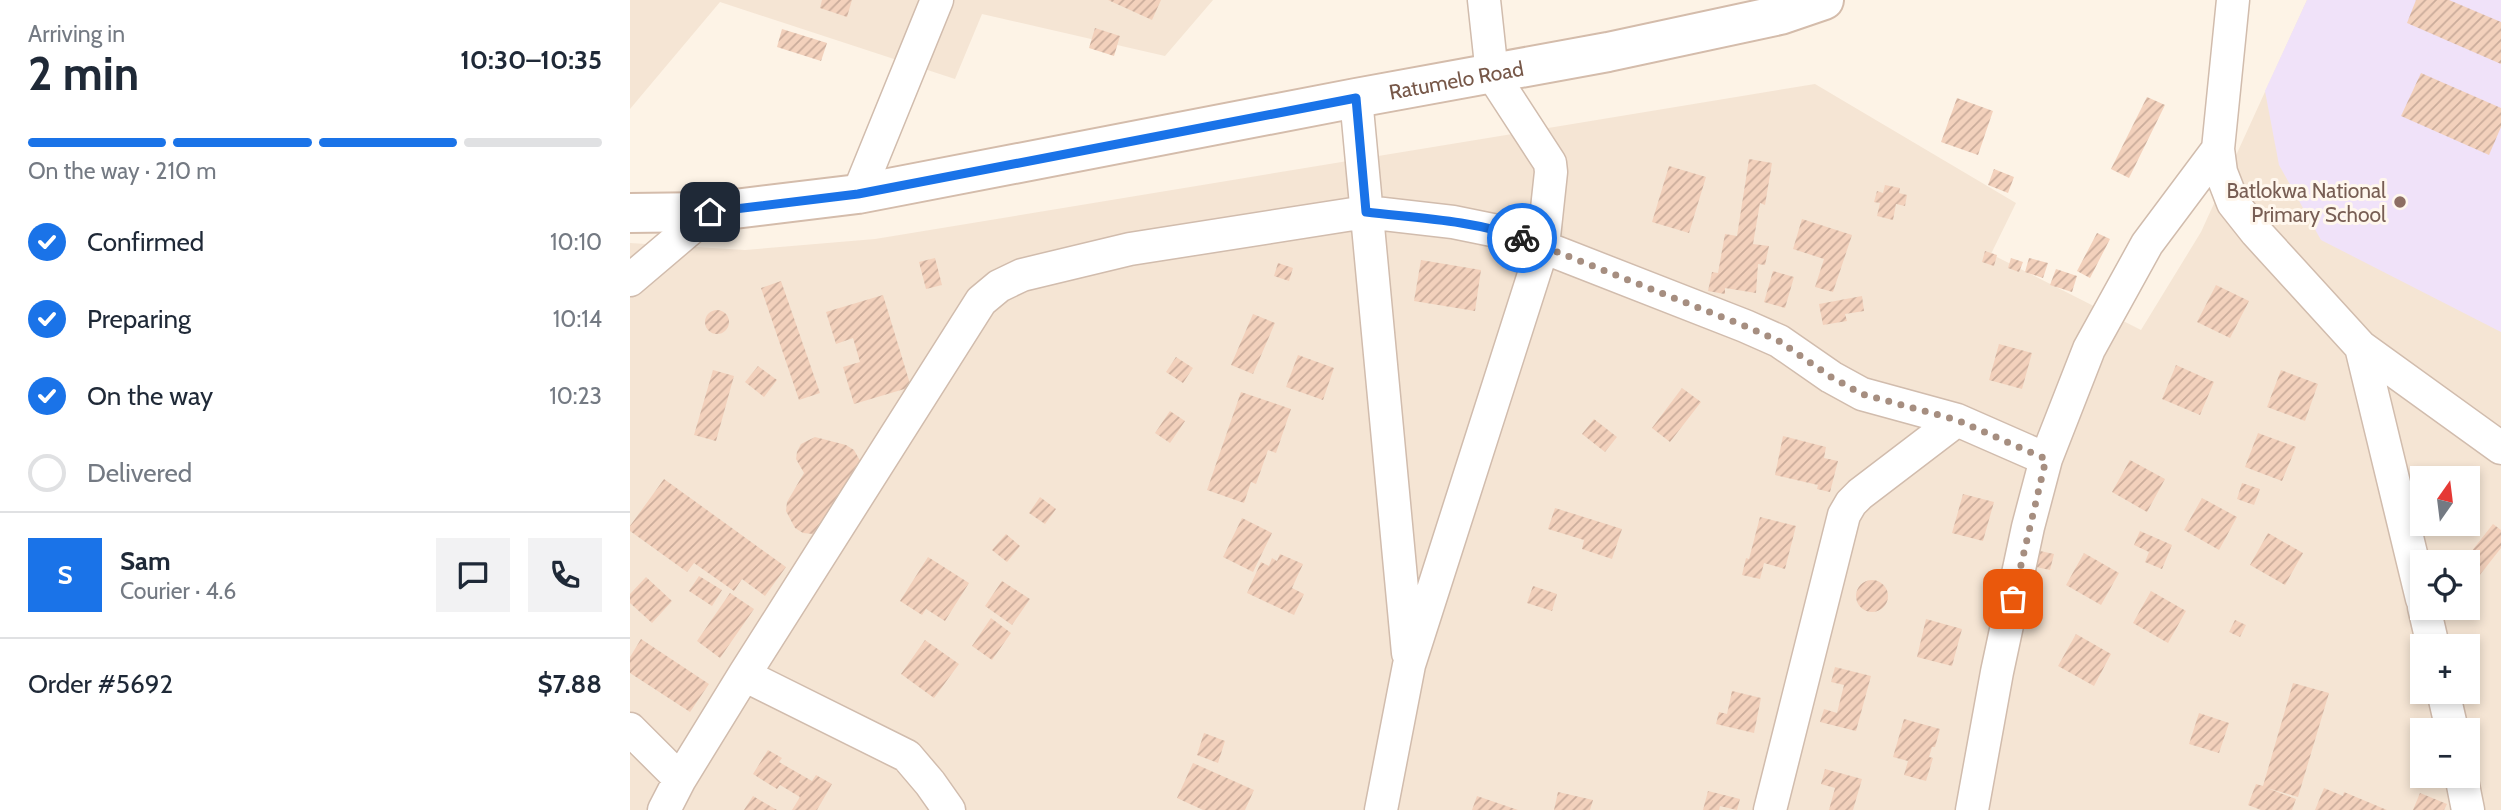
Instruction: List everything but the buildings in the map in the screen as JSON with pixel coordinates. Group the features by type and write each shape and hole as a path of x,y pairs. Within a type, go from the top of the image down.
{"street":[{"path":"858,194 937,0"},
{"path":"1381,810 1409,665 1543,246 1550,163 1492,74 1484,0"},
{"name":"Ratumelo Road","path":"630,212 710,212 858,194 1492,74 1780,15 1824,0"},
{"path":"2233,0 2218,149 2221,172 2233,203 2361,347 2501,448"},
{"path":"1356,98 1409,665"},
{"path":"1972,810 1997,672 2028,527 2046,459 2089,349 2147,244 2218,149"},
{"path":"630,281 710,212"},
{"path":"664,810 744,675 981,301 999,286 1022,275 1130,250 1366,212 1453,222 1507,233 1543,246 1779,341 1831,377 1862,394 1957,420 2046,459"},
{"path":"2361,347 2410,550"},
{"path":"1770,810 1844,515 1860,494 1957,420"},
{"path":"744,675 907,756 949,810"},
{"path":"630,729 680,779"},
{"path":"2464,788 2469,810"}],"shaded area":[{"path":"630,0 1213,0 1165,56 982,14 955,79 720,2 630,109"},
{"path":"2307,0 2501,0 2501,810 630,810 630,243 745,250 875,239 1815,84 2016,203 1991,254 2141,330 2201,232"},
{"name":"Batlokwa National Primary School","path":"2307,0 2501,0 2501,332 2321,240 2279,165 2265,91"}],"way so far":[{"path":"1522,238 1779,341 1831,377 1862,394 1957,420 2046,459 2013,599"}],"place":[{"name":"Batlokwa National Primary School","path":"2400,202"}],"route":[{"path":"710,212 858,194 1356,98 1366,212 1453,222 1522,238"}]}
